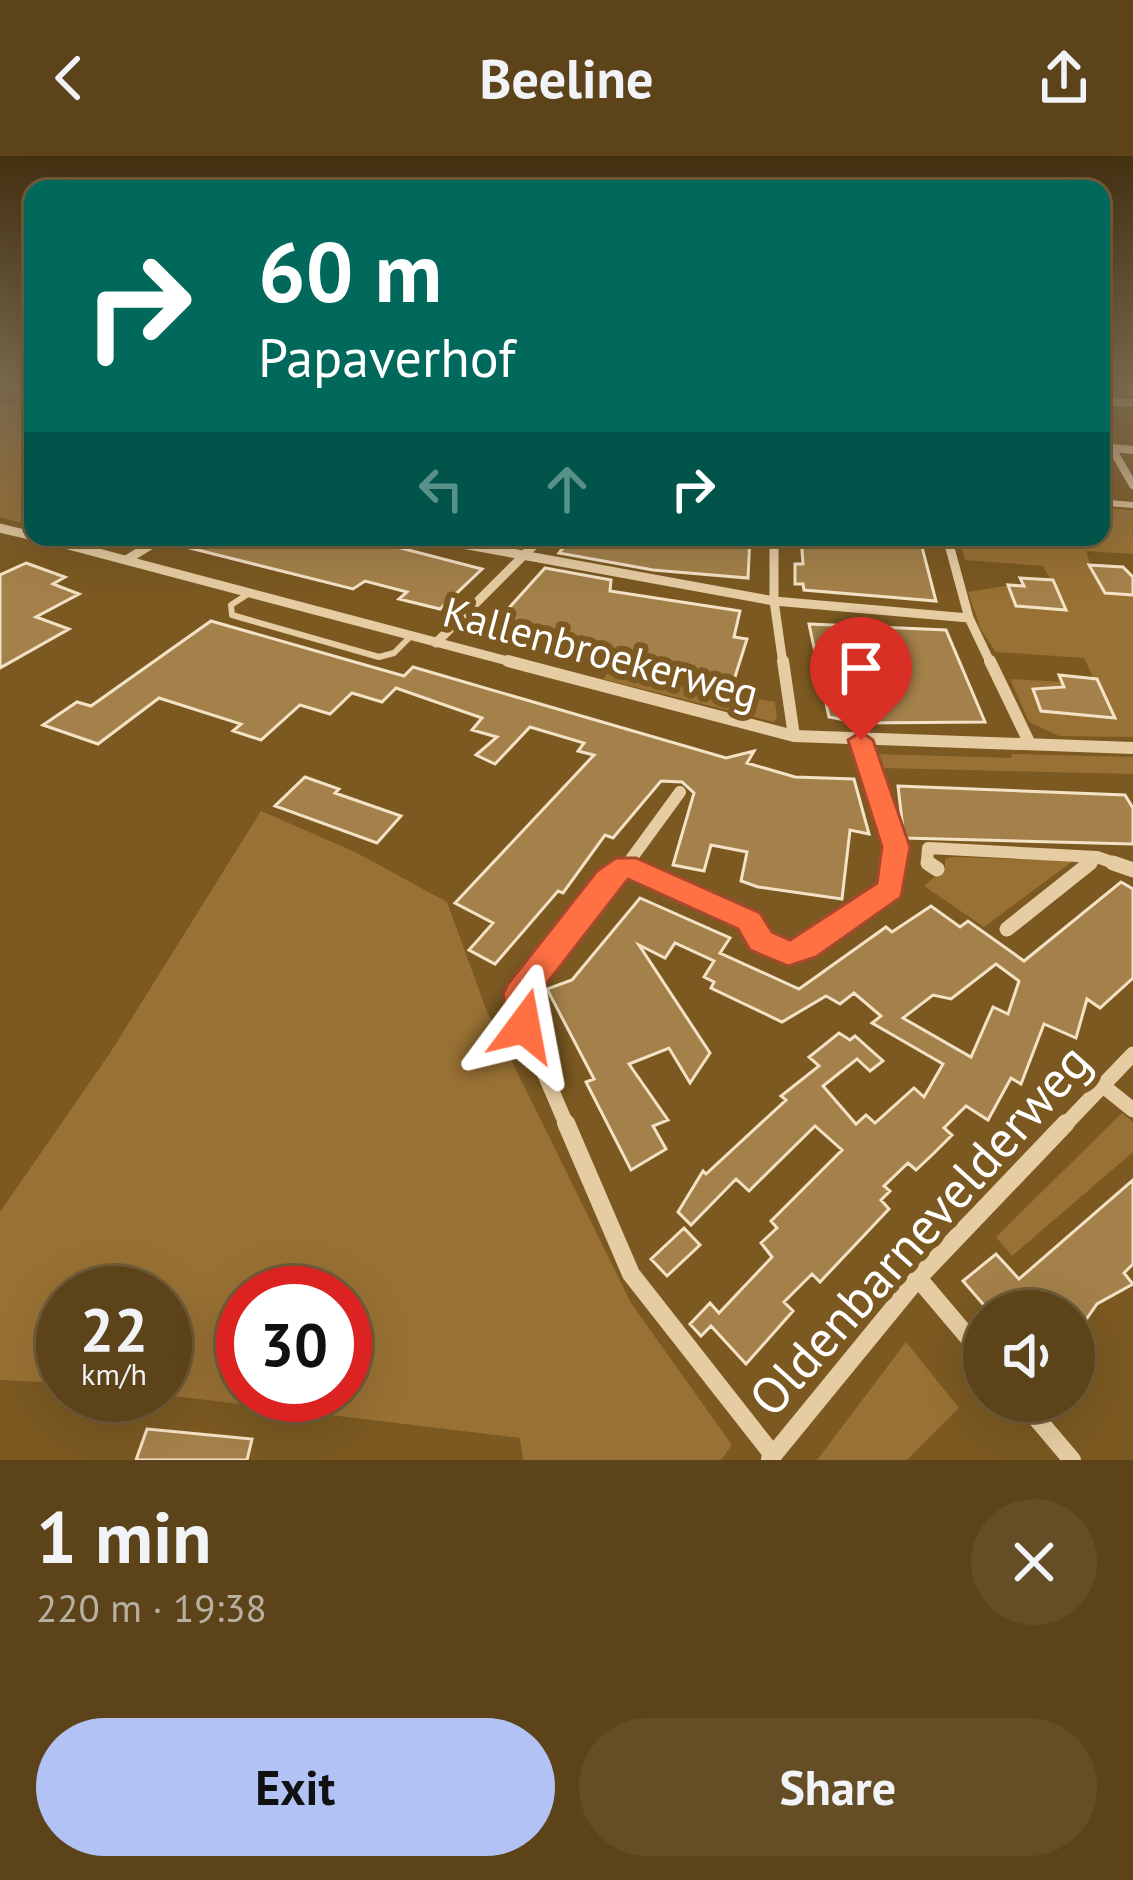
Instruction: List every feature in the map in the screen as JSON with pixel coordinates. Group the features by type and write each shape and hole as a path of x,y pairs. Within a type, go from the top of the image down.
{"street":[{"path":"1110,455 1133,484"},
{"name":"Kallenbroekerweg","path":"73,546 794,736 1133,748"},
{"path":"126,560 149,546"},
{"path":"469,546 774,601 969,618"},
{"path":"436,643 534,546"},
{"path":"774,546 774,601 794,736"},
{"path":"949,546 969,618 1030,744"},
{"path":"626,866 749,921 761,941 788,953 805,948 891,889 896,847 861,740"},
{"path":"680,792 626,866 608,879 520,994 524,1026 631,1274 771,1458"},
{"path":"937,869 926,862 928,848 1097,857 1133,870"},
{"path":"1007,929 1097,857"},
{"name":"Oldenbarnevelderweg","path":"771,1458 918,1278 1133,1054"},
{"path":"1102,1085 1133,1110"},
{"path":"918,1278 963,1331"},
{"path":"1040,1422 1072,1460"}],"lane":[{"name":"Kallenbroekerweg","path":"248,593 231,605 232,615 379,657 394,653 411,636"}],"shaded area":[{"path":"0,444 24,444 24,524 0,517"},
{"path":"1110,509 1133,510 1133,554 1086,551 1091,566 1133,589 1133,737 1059,736 1029,722 1010,679 1062,682 1093,677 1084,658 996,652 981,630 968,592 1050,579 1043,566 965,560 961,546 1110,546"},
{"path":"607,674 775,702 777,718 774,722 603,679"},
{"path":"876,754 1012,758 1011,754 1133,757 1133,774 881,768"},
{"path":"261,811 355,852 447,902 486,1009 631,1303 732,1445 721,1460 523,1460 520,1438 372,1420 372,1266 216,1266 216,1401 192,1398 192,1266 36,1266 36,1382 0,1380 0,1212 110,1053"},
{"path":"945,859 1073,861 984,927 924,886 945,868"},
{"path":"1122,1113 1133,1122 1133,1152 1012,1256 996,1237"},
{"path":"906,1342 959,1408 907,1460 817,1460"}],"building":[{"path":"182,546 393,546 482,569 440,609 399,599 407,592 365,581 353,589"},
{"path":"565,546 750,546 748,578 653,570 559,553"},
{"path":"802,546 922,546 936,601 804,590 803,584 795,584 795,564 803,564"},
{"path":"26,563 65,577 53,584 79,594 36,617 69,629 0,668 0,575"},
{"path":"1089,565 1123,567 1133,577 1133,595 1105,593"},
{"path":"545,568 611,580 610,591 740,611 734,637 747,639 734,680 601,657 490,629"},
{"path":"1020,578 1053,580 1066,610 1016,606 1008,585 1024,586"},
{"path":"211,621 404,676 413,667 726,758 754,751 747,763 795,777 854,779 869,834 850,830 842,899 758,887 741,881 747,852 711,845 704,871 673,865 694,793 682,782 661,781 613,838 605,835 563,893 558,891 495,964 469,950 493,923 455,903 594,755 578,751 584,743 530,727 495,764 476,755 497,737 472,730 482,718 396,688 382,702 352,693 330,714 300,705 261,740 233,731 241,724 159,698 98,744 43,725 77,702 91,706"},
{"path":"809,624 946,630 985,722 861,723 829,717"},
{"path":"1059,675 1097,679 1115,718 1041,711 1033,689 1064,687"},
{"path":"305,777 401,816 377,843 275,806"},
{"path":"898,786 1125,795 1133,808 1133,844 904,838"},
{"path":"1121,882 1133,889 1133,978 1100,1008 1087,999 1076,1038 1044,1024 1021,1084 1011,1078 988,1120 966,1106 944,1128 952,1135 932,1155 916,1170 908,1163 884,1186 890,1191 881,1200 889,1209 820,1282 812,1274 784,1302 793,1311 746,1364 711,1326 701,1336 690,1324 710,1303 719,1313 772,1257 761,1243 777,1228 771,1221 842,1150 815,1126 749,1191 736,1179 691,1225 678,1212 703,1171 706,1174 786,1100 781,1096 819,1066 809,1057 839,1033 850,1040 855,1036 883,1061 870,1071 857,1059 823,1086 856,1124 866,1115 875,1123 914,1088 924,1097 943,1064 872,1023 881,1016 854,993 840,1004 826,996 782,1022 711,988 714,982 704,977 714,961 675,943 665,958 639,945 710,1053 690,1083 669,1048 629,1064 668,1120 653,1126 666,1149 631,1170 586,1082 594,1079 547,989 572,980 640,898 730,938 720,953 799,989 886,927 892,932 931,906 960,927 968,921 1024,961","holes":["996,964 1019,981 1008,1014 993,1007 971,1057 903,1018 933,995 951,999"]},
{"path":"1133,1180 1133,1264 1124,1273 1133,1284 1095,1307 1095,1290 971,1290 963,1281 996,1254 1019,1279"},
{"path":"684,1228 700,1245 667,1276 651,1259"},
{"path":"147,1429 252,1439 247,1460 136,1460"}],"route":[{"path":"524,1026 520,994 608,879 626,866 749,921 761,941 788,953 805,948 891,889 896,847 861,740"}]}
